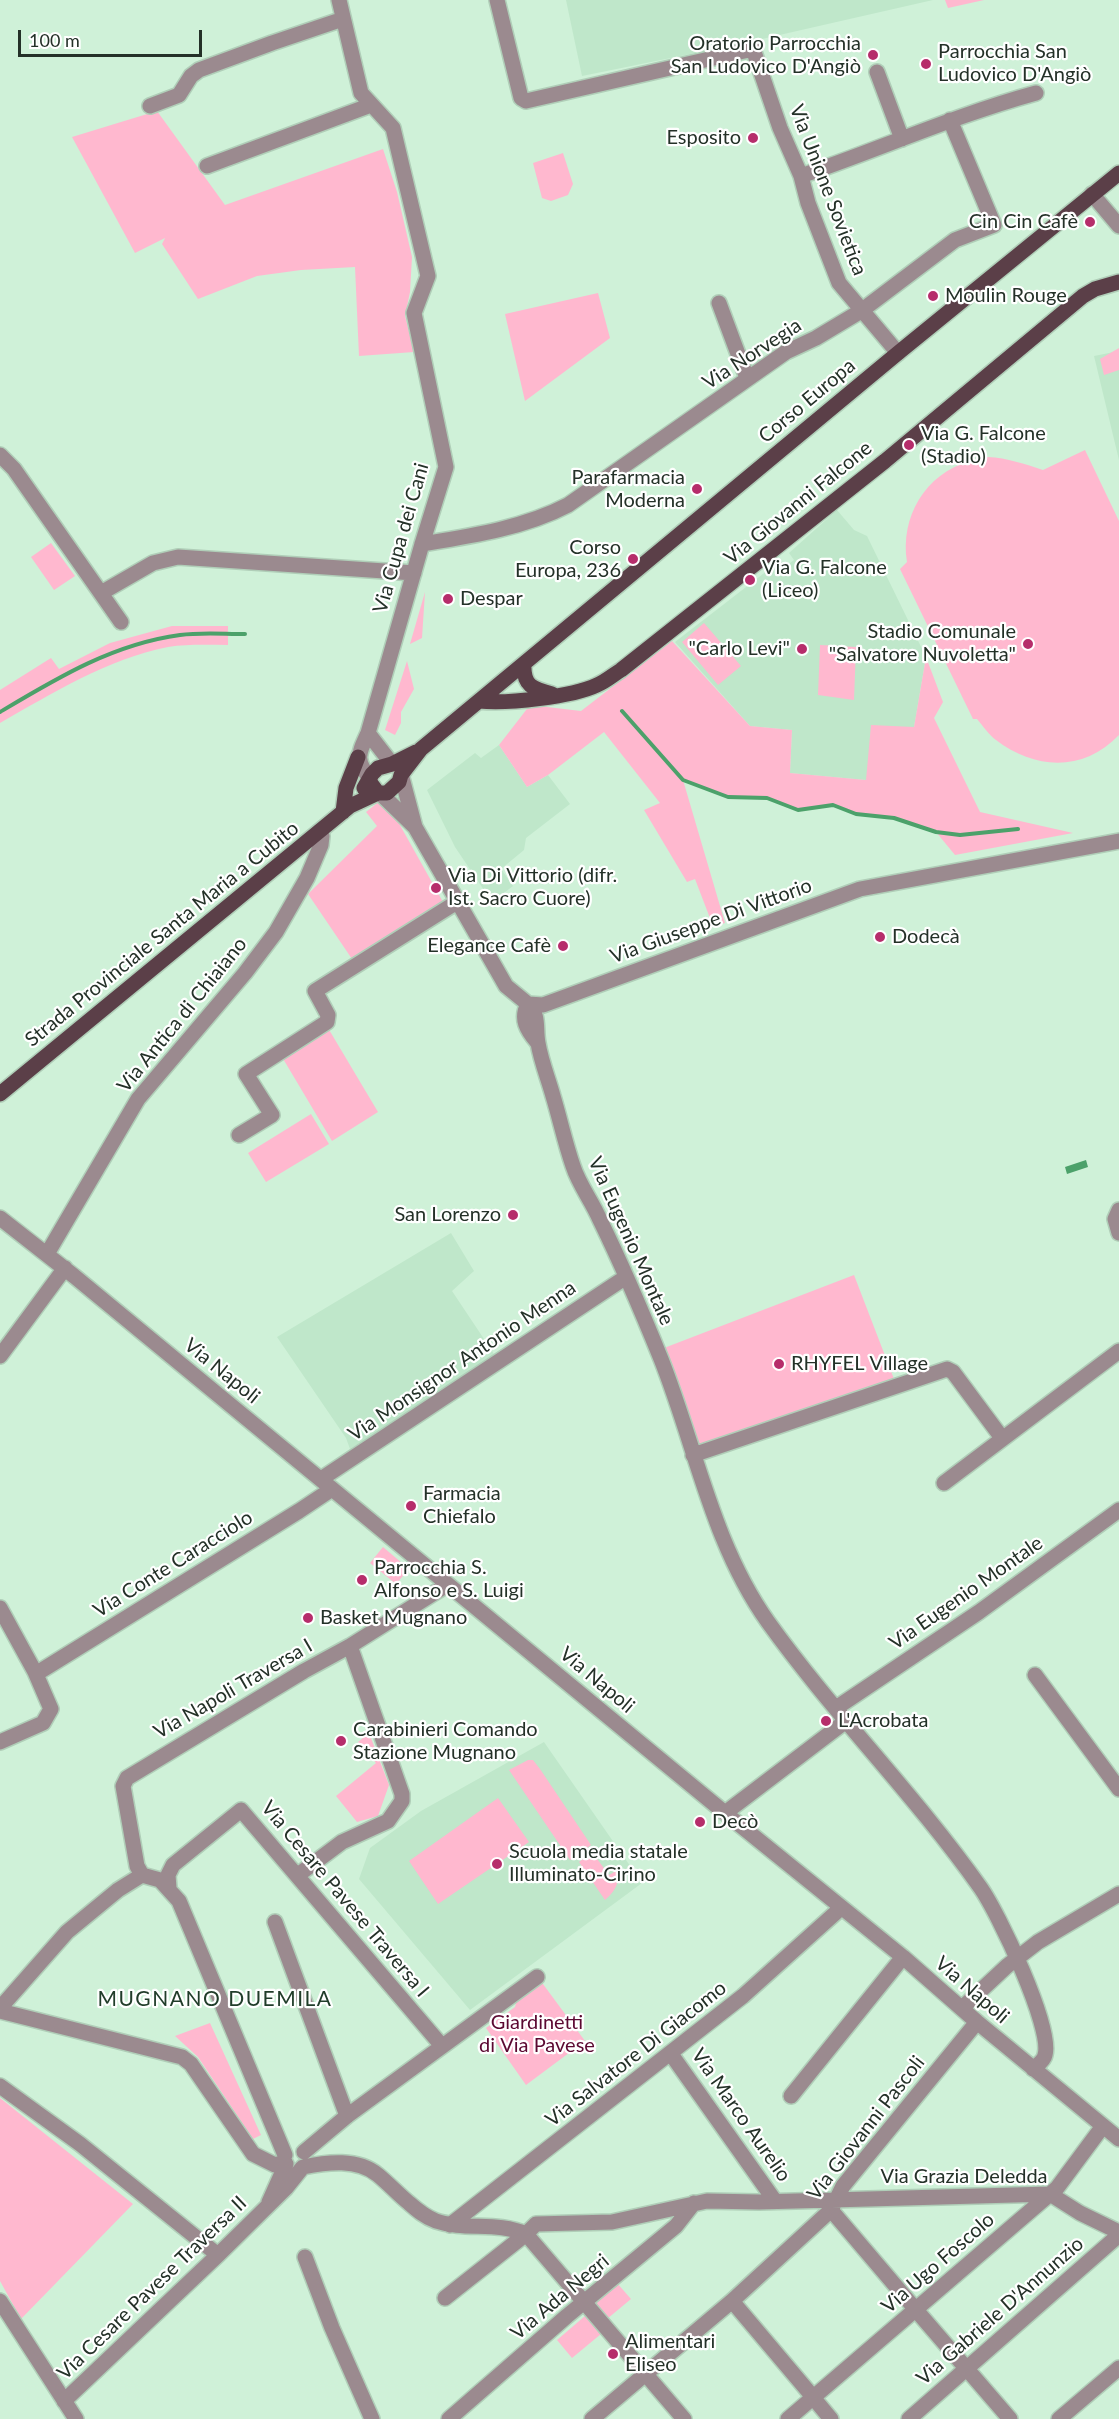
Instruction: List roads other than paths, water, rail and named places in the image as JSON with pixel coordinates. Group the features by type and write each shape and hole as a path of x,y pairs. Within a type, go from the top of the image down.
{"main road":[{"name":"Corso Europa","path":"398,772 421,749 898,353 1119,173"},
{"name":"Via Giovanni Falcone","path":"479,701 503,703 597,686 621,670 849,489 1083,296 1095,289 1119,282"},
{"path":"524,664 523,674 527,683 537,690 554,695"},
{"path":"346,809 346,788 358,757"},
{"path":"378,768 398,772 393,788 375,787 378,768"},
{"name":"Strada Provinciale Santa Maria a Cubito","path":"0,1094 375,787"}],"street":[{"name":"Via Cupa dei Cani","path":"339,0 361,93 393,128 428,276 414,313 446,467 368,733 358,757"},
{"name":"Via Unione Sovietica","path":"497,0 521,98 526,100 753,49 780,128 801,176 808,203 839,283 898,353"},
{"path":"150,106 179,95 191,76 199,70 343,19"},
{"path":"877,72 902,139"},
{"path":"801,176 950,120 1036,93"},
{"path":"207,166 371,105"},
{"name":"Via Norvegia","path":"422,544 517,525 549,515 568,506 786,352 816,338 861,311 955,240 994,225 950,120"},
{"path":"1092,194 1119,226"},
{"path":"718,303 747,378"},
{"path":"0,455 14,469 121,622"},
{"path":"101,592 153,563 178,557 414,573"},
{"path":"368,733 398,772 415,827 506,986 528,1004"},
{"path":"358,757 360,766 375,787 415,827"},
{"name":"Via Antica di Chiaiano","path":"47,1254 138,1098 245,973 276,933 307,878 318,853 322,836 320,831"},
{"name":"Via Giuseppe Di Vittorio","path":"528,1004 543,1005 860,889 1119,841"},
{"path":"239,1135 272,1115 246,1074 327,1022 328,1015 315,991 457,902"},
{"name":"Via Eugenio Montale","path":"528,1004 524,1018 526,1026 537,1042 573,1166 626,1277 672,1386 713,1515 735,1565 767,1620 980,1887 1017,1958 1039,2015 1045,2053 1043,2059 1033,2069"},
{"path":"1119,1210 1115,1219 1119,1233"},
{"name":"Via Napoli","path":"0,1218 65,1268 447,1585 903,1957 977,2022 1119,2139"},
{"path":"0,1356 65,1268"},
{"name":"Via Monsignor Antonio Menna","path":"327,1484 626,1277"},
{"path":"0,1342 27,1317"},
{"path":"944,1483 1119,1351"},
{"path":"693,1455 947,1369 953,1372 1002,1438"},
{"name":"Via Conte Caracciolo","path":"35,1672 39,1672 89,1641 327,1484"},
{"name":"Via Eugenio Montale","path":"836,1708 979,1612 1119,1510"},
{"name":"Via Napoli Traversa I","path":"142,1875 137,1866 123,1786 127,1778 304,1671 350,1646 447,1585"},
{"path":"0,1608 6,1635 35,1672 49,1704 50,1713 43,1723 0,1742"},
{"path":"298,1875 342,1842 388,1821 402,1801 402,1794 350,1646"},
{"path":"1035,1676 1119,1789"},
{"path":"725,1813 846,1721"},
{"name":"Via Cesare Pavese Traversa I","path":"170,1888 169,1870 173,1865 239,1810 298,1875 442,2046"},
{"path":"285,2160 179,1901 170,1888 160,1880 142,1875 118,1890 67,1932 0,2010 182,2057 191,2064 253,2154 275,2164 285,2160 292,2148 299,2148 303,2162"},
{"path":"962,2008 1038,1942 1119,1894"},
{"name":"Via Salvatore Di Giacomo","path":"450,2224 743,1996 841,1908"},
{"path":"275,1922 347,2116"},
{"path":"790,2096 903,1957"},
{"path":"303,2162 347,2116 537,1977"},
{"name":"Via Giovanni Pascoli","path":"592,2419 732,2301 834,2204 843,2186 977,2022"},
{"name":"Via Marco Aurelio","path":"671,2054 775,2201"},
{"path":"0,2086 80,2144 218,2255"},
{"name":"Via Ugo Foscolo","path":"788,2419 815,2399 914,2307 1050,2194 1103,2126"},
{"name":"Via Cesare Pavese Traversa II","path":"268,2205 285,2160"},
{"path":"303,2162 351,2163 366,2168 377,2174 394,2191 429,2218 450,2224 491,2225 526,2234 684,2419"},
{"name":"Via Cesare Pavese Traversa II","path":"64,2401 286,2188 303,2162"},
{"name":"Via Grazia Deledda","path":"446,2298 526,2234 532,2226 544,2222 612,2223 707,2200 834,2204 1050,2194 1119,2233"},
{"name":"Via Ada Negri","path":"449,2419 567,2316 585,2304 676,2226 693,2203"},
{"path":"834,2204 914,2307 1010,2419"},
{"name":"Via Gabriele D'Annunzio","path":"909,2419 1119,2233"},
{"path":"305,2257 332,2328 372,2419"},
{"path":"0,2301 76,2419"},
{"path":"732,2301 831,2419"},
{"path":"1059,2419 1119,2368"}],"waterway":[{"path":"0,712 64,675 132,646 155,639 188,634 245,634"},
{"path":"622,711 683,780 728,797 767,798 798,810 833,805 856,814 894,818 936,832 960,835 1018,829"}],"place":[{"name":"Oratorio Parrocchia San Ludovico D'Angiò","path":"873,55"},
{"name":"Parrocchia San Ludovico D'Angiò","path":"926,64"},
{"name":"Esposito","path":"753,138"},
{"name":"Cin Cin Cafè","path":"1090,222"},
{"name":"Moulin Rouge","path":"933,296"},
{"name":"Via G. Falcone (Stadio)","path":"909,445"},
{"name":"Parafarmacia Moderna","path":"697,489"},
{"name":"Corso Europa, 236","path":"633,559"},
{"name":"Via G. Falcone (Liceo)","path":"750,580"},
{"name":"Despar","path":"448,599"},
{"name":"Stadio Comunale \"Salvatore Nuvoletta\"","path":"1028,644"},
{"name":"\"Carlo Levi\"","path":"802,649"},
{"name":"Via Di Vittorio (difr. Ist. Sacro Cuore)","path":"436,888"},
{"name":"Dodecà","path":"880,937"},
{"name":"Elegance Cafè","path":"563,946"},
{"name":"San Lorenzo","path":"513,1215"},
{"name":"RHYFEL Village","path":"779,1364"},
{"name":"Farmacia Chiefalo","path":"411,1506"},
{"name":"Parrocchia S. Alfonso e S. Luigi","path":"362,1580"},
{"name":"Basket Mugnano","path":"308,1618"},
{"name":"L'Acrobata","path":"826,1721"},
{"name":"Carabinieri Comando Stazione Mugnano","path":"341,1741"},
{"name":"Decò","path":"700,1822"},
{"name":"Scuola media statale Illuminato-Cirino","path":"497,1864"},
{"name":"Alimentari Eliseo","path":"613,2354"}],"district":[{"name":"MUGNANO DUEMILA","path":"215,1999"}],"park label":[{"name":"Giardinetti di Via Pavese","path":"537,2034"}]}
